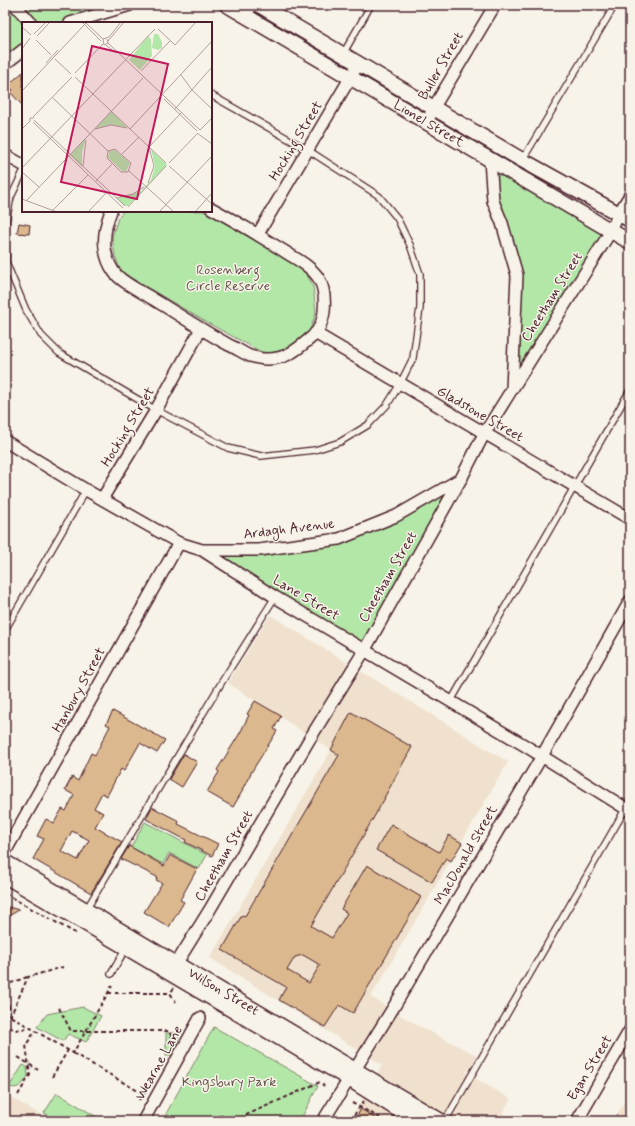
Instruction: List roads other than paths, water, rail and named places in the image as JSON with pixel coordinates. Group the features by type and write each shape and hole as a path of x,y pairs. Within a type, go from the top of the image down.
{"street":[{"path":"15,5 30,22"},
{"path":"73,22 130,5"},
{"name":"Lionel Street","path":"227,5 248,10 350,77 630,242"},
{"name":"Lionel Street","path":"259,5 522,160 624,216"},
{"name":"Buller Street","path":"427,122 495,5"},
{"path":"5,64 22,51"},
{"name":"Hocking Street","path":"258,234 359,63"},
{"path":"5,155 22,164"},
{"path":"490,160 493,201 502,223 517,275 512,389"},
{"name":"Cheetham Street","path":"173,969 209,911 308,740 364,651 462,477 484,434 611,231 624,216 630,195"},
{"path":"111,212 104,236 104,246 110,265 115,273 127,283 201,329 250,356 265,359 292,353 316,333 323,317 325,304 323,288 318,278 310,269 258,234 212,209"},
{"name":"Hocking Street","path":"102,498 156,410 201,329"},
{"name":"Gladstone Street","path":"316,333 484,434 630,519"},
{"name":"Lane Street","path":"5,441 86,490 179,543 202,550 364,651 629,807"},
{"name":"Ardagh Avenue","path":"202,550 258,550 339,538 396,516 462,477"},
{"name":"Hanbury Street","path":"5,852 179,543"},
{"name":"MacDonald Street","path":"323,1121 395,1005 542,756 630,601"},
{"name":"Wilson Street","path":"5,862 86,910 129,942"},
{"name":"Wilson Street","path":"5,876 129,942 352,1074 441,1121"},
{"name":"Wearne Lane","path":"143,1121 200,1018"},
{"name":"Egan Street","path":"577,1121 630,1030"},
{"name":"Wilson Street","path":"352,1074 416,1121"}],"lane":[{"path":"343,54 372,5"},
{"path":"522,160 615,5"},
{"path":"22,174 11,197 5,226 6,262 26,310 41,335 59,353 156,410 228,448 261,456 315,450 340,442 368,425 387,405 400,384 413,358 420,308 420,274 410,245 397,218 379,196 308,150 212,96"},
{"path":"450,701 630,390"},
{"path":"5,630 86,490"},
{"path":"86,910 219,686 276,597"},
{"path":"445,1121 629,807"},
{"path":"111,974 129,942"}],"park label":[{"name":"Rosenberg Circle Reserve","path":"228,278"},
{"name":"Kingsbury Park","path":"229,1082"}]}
